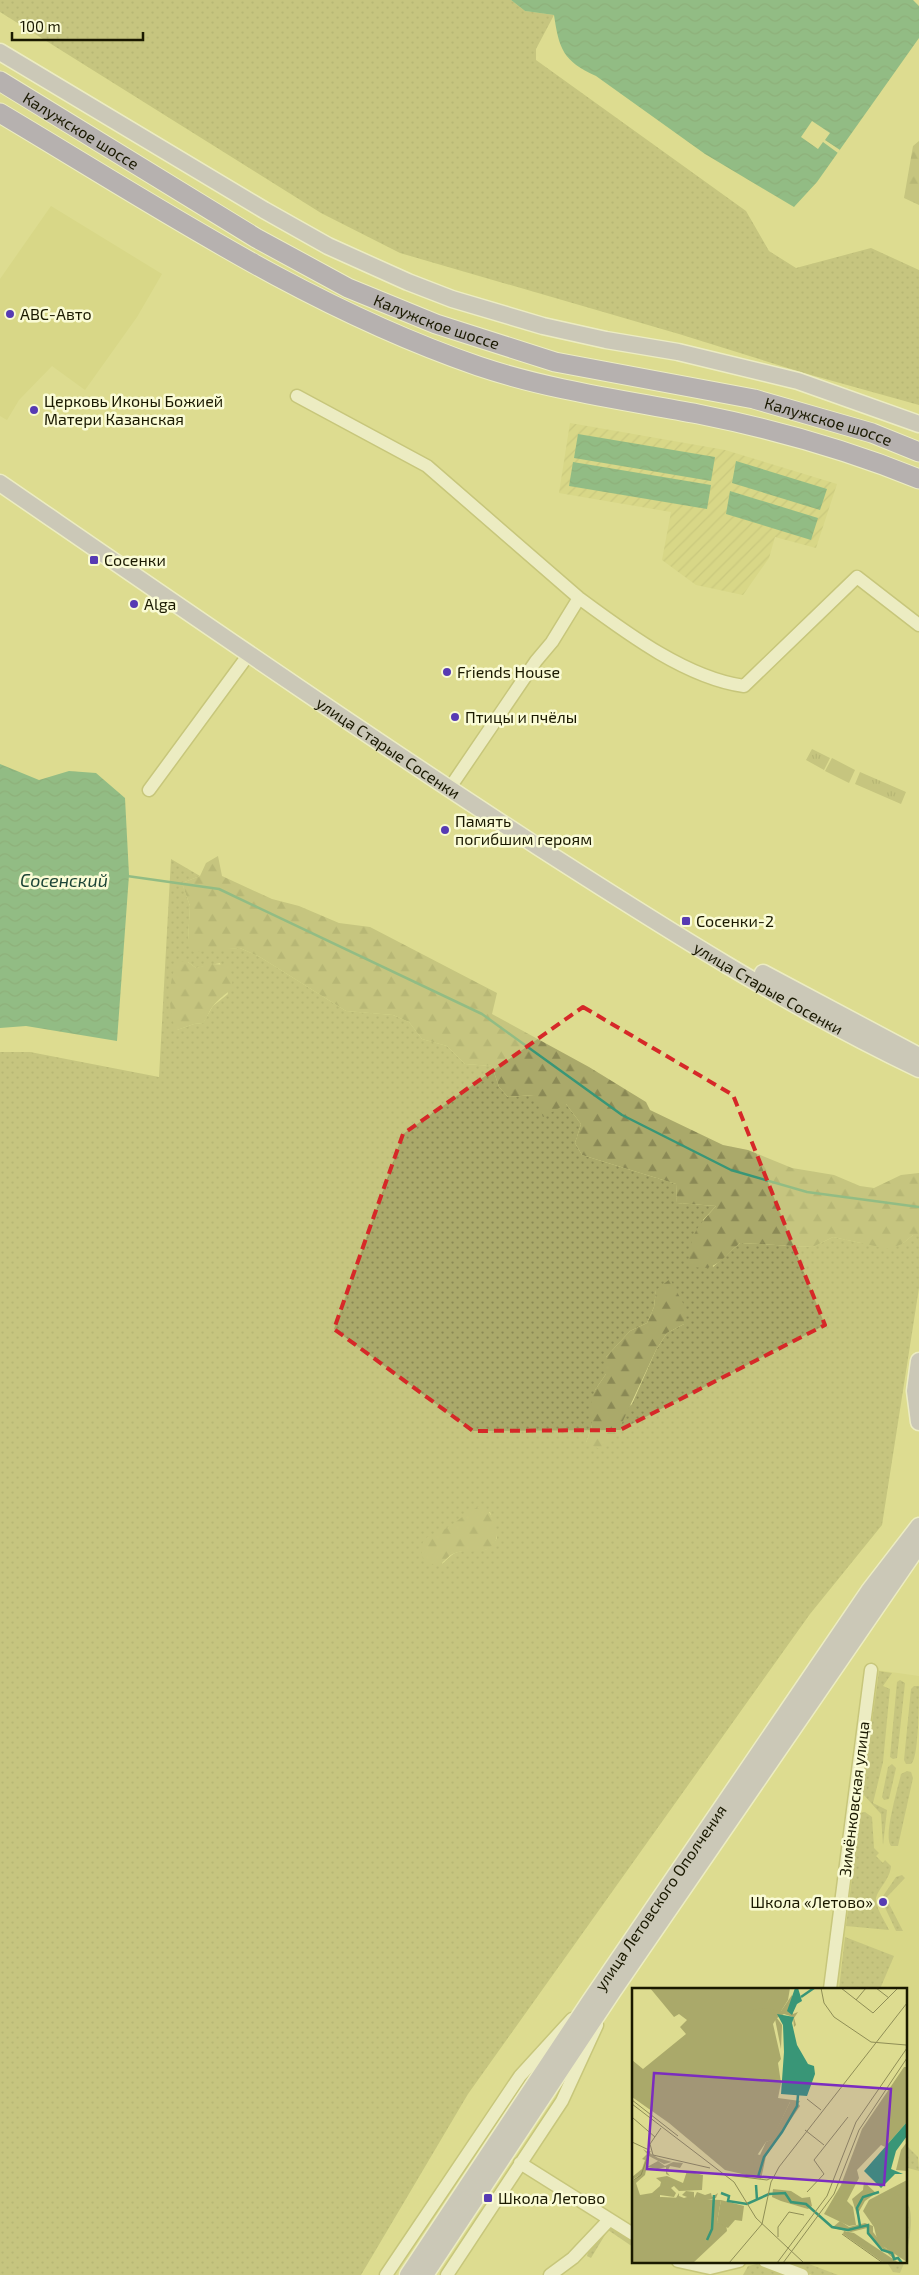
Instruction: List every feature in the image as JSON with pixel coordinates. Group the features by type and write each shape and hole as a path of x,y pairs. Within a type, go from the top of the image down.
{"highway":[{"name":"Калужское шоссе","path":"0,81 256,238 348,288 436,324 555,362 754,399 872,433 919,452"},
{"name":"Калужское шоссе","path":"0,113 247,260 337,309 408,340 479,366 553,387 780,433 866,458 919,479"}],"main road":[{"path":"0,52 264,210 328,246 408,282 452,298 543,326 606,340 678,352 798,381 919,424"},
{"path":"872,433 919,443"},
{"name":"улица Старые Сосенки","path":"0,474 452,785 665,927 812,1014 919,1069"},
{"name":"улица Старые Сосенки","path":"0,483 249,654 452,785 696,934 762,972 919,1056"},
{"path":"919,1361 915,1391 919,1422"},
{"name":"улица Летовского Ополчения","path":"408,2275 547,2079 613,1991 918,1531"},
{"name":"улица Летовского Ополчения","path":"424,2275 547,2079 590,2001 868,1591 918,1531"}],"street":[{"path":"296,396 427,466 579,598 644,645 725,684 744,686 857,577 919,625"},
{"path":"452,785 536,661 552,642 579,598"},
{"path":"149,790 249,654"},
{"name":"Зимёнковская улица","path":"830,1988 871,1670"},
{"path":"447,2275 562,2101 613,1991"},
{"path":"386,2275 520,2076 590,2001"},
{"path":"520,2076 547,2079 560,2090 562,2101"},
{"path":"520,2164 632,2233"},
{"path":"550,2275 573,2258 609,2220"},
{"path":"683,2262 710,2268 737,2266"},
{"path":"768,2262 802,2275"}],"highlighted area":[{"path":"583,1007 733,1095 825,1325 620,1430 473,1431 334,1329 403,1134"}],"shaded area":[{"path":"51,206 162,274 137,317 85,390 52,366 19,400 7,420 0,416 0,279"},
{"path":"570,423 725,450 837,484 816,548 775,537 769,558 743,595 696,585 662,560 671,512 559,493"},
{"name":"Школа «Летово»","path":"876,1670 919,1676 919,2275 812,2275 776,2262 906,2262 906,1988 836,1988"}],"green space":[{"path":"0,0 511,0 525,11 554,15 536,49 536,60 746,211 769,251 796,268 871,248 919,270 919,405 804,373 679,334 400,253 321,213 0,12"},
{"path":"919,141 919,205 904,198 913,146"},
{"path":"812,749 830,758 824,770 806,760"},
{"path":"832,758 855,770 849,783 825,771"},
{"path":"860,772 906,792 901,804 855,784"},
{"path":"218,856 222,876 272,899 299,906 339,923 370,927 497,993 492,1014 589,1067 646,1102 650,1110 723,1145 748,1150 792,1168 834,1175 860,1186 874,1188 901,1175 919,1173 919,1235 913,1235 902,1244 889,1249 833,1237 813,1247 740,1243 723,1259 711,1266 698,1268 689,1265 691,1245 695,1232 716,1206 677,1203 676,1184 582,1155 575,1143 581,1124 566,1104 543,1117 534,1095 508,1097 499,1087 492,1066 465,1064 447,1046 422,1039 409,1022 393,1015 346,1011 260,957 240,948 193,952 188,940 190,906 182,883 200,876 206,863"},
{"path":"171,859 200,876 182,883 190,906 188,940 221,949 240,948 260,957 346,1011 393,1015 409,1022 422,1039 447,1046 465,1064 492,1066 499,1087 508,1097 534,1095 566,1104 581,1124 575,1143 582,1155 676,1184 677,1203 716,1206 703,1220 713,1267 740,1243 813,1247 833,1237 861,1243 902,1244 913,1235 919,1235 919,1288 882,1525 810,1614 468,2094 361,2275 0,2275 0,1052 30,1052 159,1077","holes":["188,962 196,968 220,963 228,994 213,1006 203,1023 177,1030","656,1290 684,1324 667,1333 656,1350 632,1404 586,1443 592,1425 595,1390 606,1374 606,1357 630,1331 647,1323 654,1307","490,1512 497,1538 485,1550 456,1553 442,1564 445,1530 461,1519"]},
{"path":"179,961 188,962 196,968 211,964 229,965 232,986 213,1006 203,1023 177,1030 170,1006 170,995 175,967"},
{"path":"670,1279 684,1305 684,1324 667,1333 656,1350 615,1438 602,1450 586,1443 592,1425 590,1407 595,1390 606,1374 606,1357 630,1331 647,1323 654,1307 656,1290"},
{"path":"484,1505 496,1529 497,1536 492,1547 482,1551 458,1552 436,1565 424,1562 422,1547 423,1542 427,1538"},
{"path":"879,1671 892,1673 883,1686 890,1689 883,1762 873,1803 887,1810 883,1845 881,1814 862,1793"},
{"path":"900,1680 905,1683 897,1758 893,1759 890,1757 897,1682"},
{"path":"914,1686 919,1686 916,1752 911,1764 906,1764 904,1760 911,1689"},
{"path":"892,1764 896,1768 889,1799 884,1800 882,1797 888,1767"},
{"path":"907,1771 911,1772 913,1778 898,1846 891,1846 889,1833 892,1812 901,1774"},
{"path":"865,1812 872,1817 874,1848 879,1853 876,1856 883,1863 885,1860 891,1866 888,1876 876,1897 879,1912 889,1930 846,1926 860,1813"},
{"path":"902,1875 905,1878 886,1898 903,1931 896,1931 881,1899 896,1877"},
{"path":"845,1937 894,1956 880,1988 839,1988"},
{"path":"906,2145 918,2157 919,2171 908,2168 906,2174"},
{"path":"906,2201 909,2205 911,2220 906,2255"},
{"path":"609,2226 632,2238 632,2246 608,2230 591,2258 587,2256 588,2252 586,2249"},
{"path":"776,2262 804,2262 838,2275 812,2275"},
{"path":"887,2262 905,2262 900,2273 893,2272"},
{"path":"757,2264 790,2275 743,2275 748,2266"}],"water":[{"path":"511,0 913,0 919,6 919,38 817,182 794,207 705,154 596,76 576,65 564,53 558,37 554,15 525,11"},
{"path":"578,434 715,457 711,481 574,458"},
{"path":"736,461 827,489 820,510 732,483"},
{"path":"573,462 711,485 707,509 569,486"},
{"path":"730,491 818,518 811,540 726,514"},
{"name":"Сосенский","path":"0,764 39,780 69,771 96,773 125,798 129,875 117,1041 26,1026 0,1028"}],"pier":[{"path":"812,121 830,133 825,140 840,150 838,153 823,142 818,149 801,137"}],"waterway":[{"path":"127,876 219,889 482,1014 622,1115 731,1170 807,1192 919,1207"}],"place":[{"name":"АВС-Авто","path":"10,314"},
{"name":"Церковь Иконы Божией Матери Казанская","path":"34,410"},
{"name":"Сосенки","path":"94,560"},
{"name":"Alga","path":"134,604"},
{"name":"Friends House","path":"447,672"},
{"name":"Птицы и пчёлы","path":"455,717"},
{"name":"Память погибшим героям","path":"445,830"},
{"name":"Сосенки-2","path":"686,921"},
{"name":"Школа «Летово»","path":"883,1902"},
{"name":"Школа Летово","path":"488,2198"}]}
